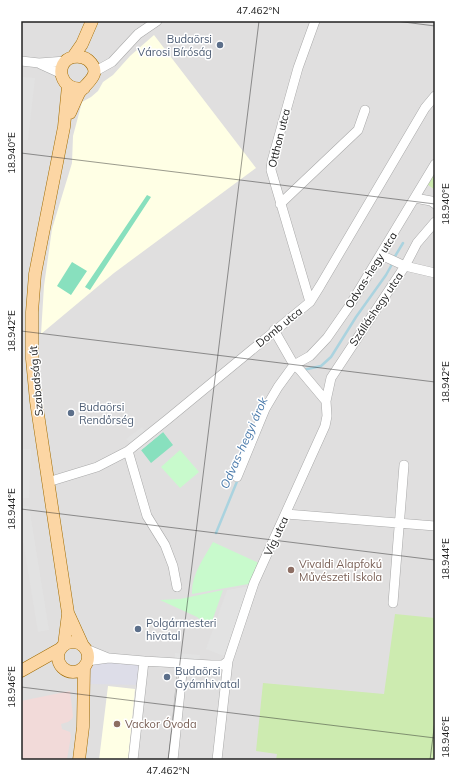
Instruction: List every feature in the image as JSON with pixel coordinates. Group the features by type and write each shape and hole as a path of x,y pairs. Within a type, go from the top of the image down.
{"main road":[{"path":"91,24 92,67"},
{"path":"84,88 78,89 68,86 65,83 62,74 62,67 82,44 91,24"},
{"path":"69,59 79,56 84,58 92,67"},
{"name":"Szabadság út","path":"64,127 76,100 91,81 92,67"},
{"name":"Szabadság út","path":"68,86 64,127 36,263 32,334 33,380 68,613 85,656 83,733 79,760"},
{"name":"Szabadság út","path":"62,647 68,613"},
{"path":"73,642 85,656 79,671 46,666 24,670 73,642"},
{"path":"62,647 58,656 60,664 65,670"},
{"name":"Szabadság út","path":"65,670 75,683 83,715"}],"street":[{"path":"92,67 112,62 138,34 157,21"},
{"name":"Otthon utca","path":"310,302 270,170 298,68 315,21"},
{"path":"21,61 39,63 69,59"},
{"path":"39,63 62,74"},
{"name":"Domb utca","path":"48,482 97,467 128,451 168,420 274,330 310,302 425,108 435,96"},
{"path":"280,204 358,130 365,110"},
{"name":"Odvas-hegy utca","path":"294,365 310,356 328,338 381,255 435,164"},
{"path":"415,198 435,204"},
{"name":"Szálláshegy utca","path":"326,401 331,378 405,266 416,243 435,222"},
{"path":"381,255 405,266 435,273"},
{"path":"274,330 294,365 326,401"},
{"path":"237,477 265,409 294,365"},
{"name":"Víg utca","path":"217,760 228,661 254,583 324,426 327,416 326,401"},
{"path":"128,451 147,516 165,546 173,566 177,587"},
{"path":"393,603 404,465"},
{"path":"286,514 435,526"},
{"path":"85,656 183,663 223,664 228,661"},
{"path":"133,760 144,661"},
{"path":"173,760 183,663"}],"shaded area":[{"path":"21,21 435,21 435,164 424,182 435,190 435,760 21,760"},
{"path":"154,35 256,168 114,273 41,334 44,286 52,229 72,163 73,136 82,102 98,91 103,82 113,75 130,56"},
{"path":"21,77 35,78 28,140 21,140"},
{"path":"142,427 148,435 158,427 163,432 139,452 126,439"},
{"path":"22,449 31,449 29,498 21,498"},
{"path":"29,506 49,630 38,632 21,528 21,507"},
{"path":"249,586 224,656 206,649 227,590"},
{"path":"175,653 200,655 199,664 175,663"},
{"path":"94,660 144,661 141,685 89,684 88,673"},
{"name":"Vackor Óvoda","path":"108,686 135,689 128,760 99,760"},
{"path":"70,691 73,716 68,722 61,724 62,729 70,732 71,736 67,759 21,760 21,701"}],"green space":[{"path":"435,164 435,190 424,182"},
{"path":"147,195 151,197 90,290 85,287"},
{"path":"72,262 87,271 71,295 57,286"},
{"path":"163,432 173,445 151,463 141,450"},
{"path":"180,450 199,472 180,488 161,467"},
{"path":"213,542 263,565 254,583 192,594 192,587 196,573"},
{"path":"223,590 210,627 197,617 160,600 180,599"},
{"path":"395,614 435,618 435,760 276,760 277,754 256,751 263,683 384,694"}],"waterway":[{"name":"Odvas-hegyi árok","path":"394,258 403,243"},
{"name":"Odvas-hegyi árok","path":"303,370 321,366 331,357 391,266"},
{"name":"Odvas-hegyi árok","path":"216,533 238,479"}],"place":[{"name":"Budaörsi Városi Bíróság","path":"220,45"},
{"name":"Budaörsi Rendőrség","path":"71,413"},
{"name":"Vivaldi Alapfokú Művészeti Iskola","path":"291,570"},
{"name":"Polgármesteri hivatal","path":"138,629"},
{"name":"Budaörsi Gyámhivatal","path":"167,677"},
{"name":"Vackor Óvoda","path":"117,724"}]}
